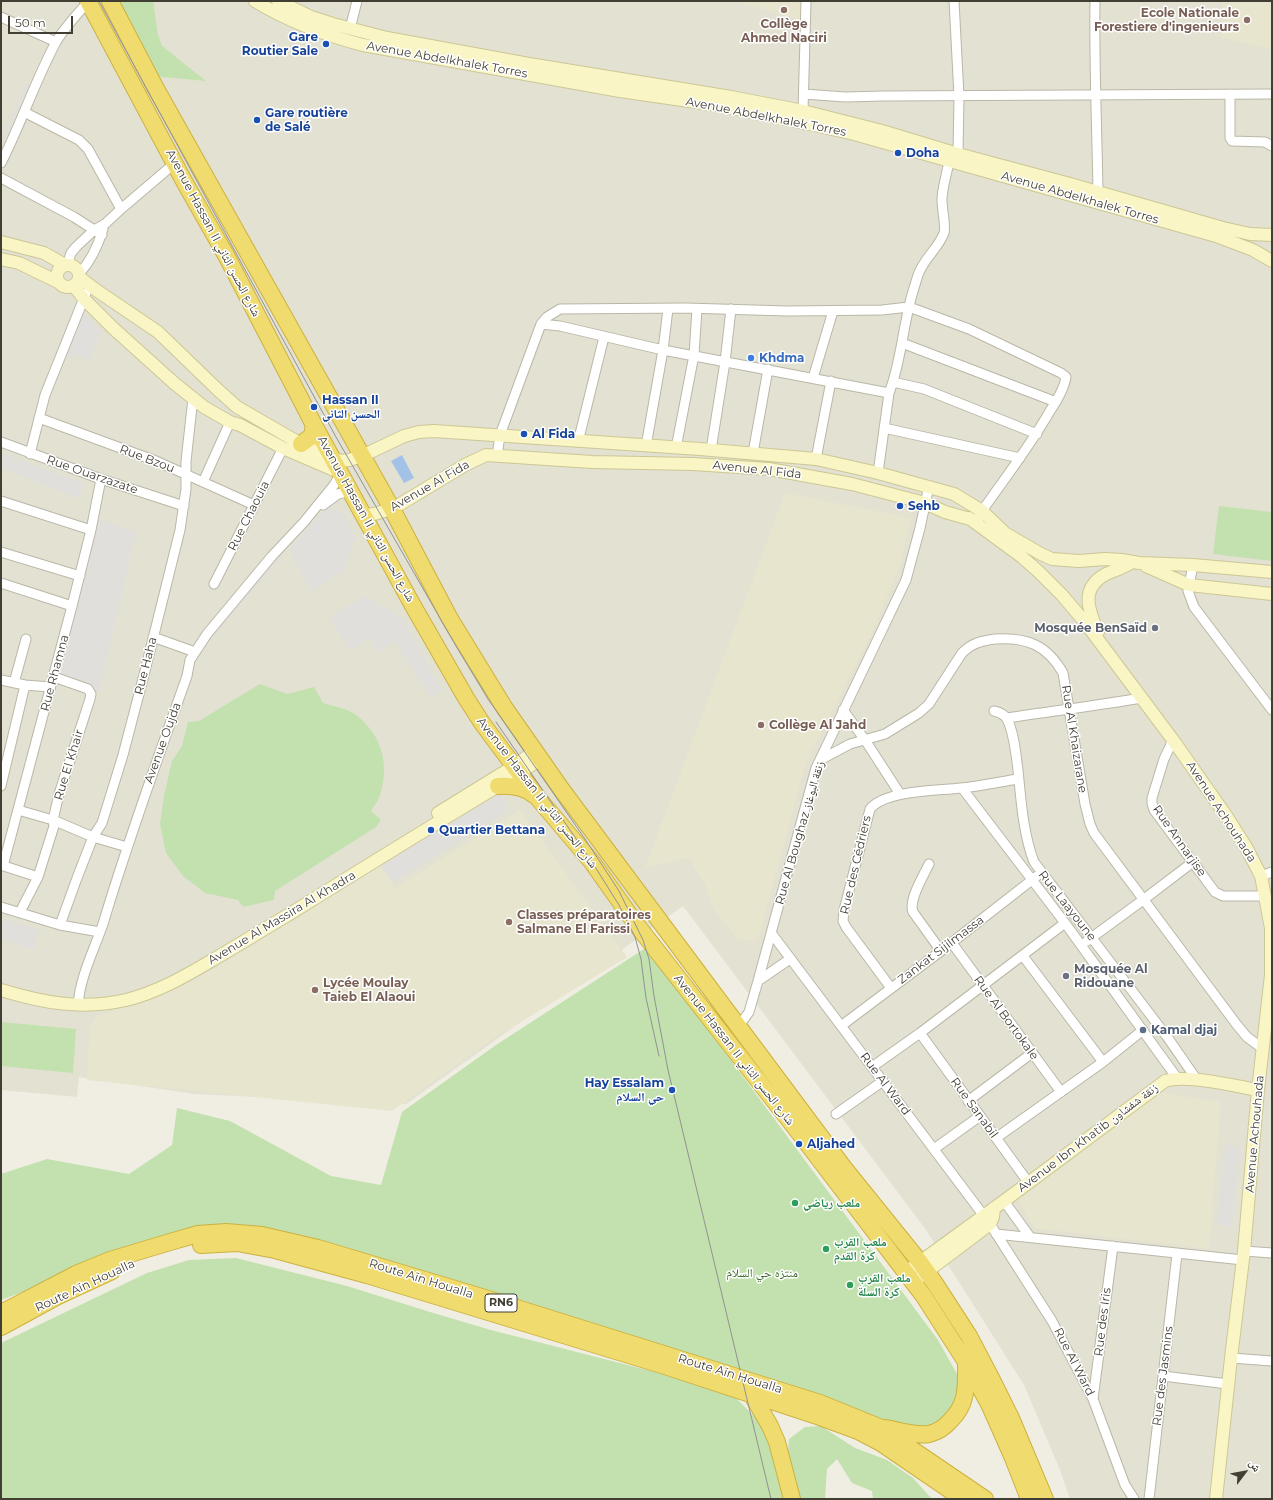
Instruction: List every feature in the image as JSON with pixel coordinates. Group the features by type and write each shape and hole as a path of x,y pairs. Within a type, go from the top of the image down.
{"highway":[{"name":"Avenue Hassan II شارع الحسن الثاني","path":"89,1 227,257 314,425 346,462 392,509 450,619 504,707 617,864 844,1168 923,1266 969,1336 990,1376 1011,1418 1045,1499"},
{"name":"Avenue Hassan II شارع الحسن الثاني","path":"110,1 155,87 204,172 346,462 351,491 412,604 466,698 482,723 537,797 592,862 636,924 910,1277 966,1362 990,1406 1029,1499"},
{"path":"301,444 312,436 314,425"},
{"path":"498,786 523,788 537,797"},
{"name":"Route Aïn Houalla","path":"1,1313 76,1274 110,1260 170,1242 198,1234 226,1232 262,1235 318,1248 668,1354 813,1400 879,1427 985,1499"},
{"name":"Route Aïn Houalla","path":"1,1327 98,1277 149,1257 180,1248 203,1244 237,1244 275,1250 366,1275 658,1364 842,1425 886,1446 963,1499"},
{"path":"879,1427 916,1434 929,1434 945,1426 955,1417 962,1406 966,1393 966,1362"},
{"path":"752,1395 770,1426 777,1442 792,1499"}],"main road":[{"name":"Avenue Abdelkhalek Torres","path":"255,1 300,24 335,38 363,45 612,90 717,105 767,114 1098,192 1223,228 1250,234 1272,235"},
{"name":"Avenue Abdelkhalek Torres","path":"278,1 311,16 350,29 387,38 730,97 803,111 882,131 954,158 1216,236 1247,248 1272,261"},
{"path":"1,242 44,253 66,265 74,266 84,300 174,383 204,407 230,422 240,425 283,448 346,462"},
{"path":"1,259 19,263 58,282 64,287 77,279"},
{"path":"58,282 58,271 66,265"},
{"path":"77,279 89,285 158,332 237,407 301,444 346,462"},
{"name":"Avenue Al Fida","path":"346,462 404,436 419,432 434,431 753,453 816,459 878,472 954,494 978,508 1003,531"},
{"path":"592,462 593,443"},
{"name":"Avenue Al Fida","path":"364,515 392,509 476,459 486,455 592,462 693,464 769,470 852,484 925,503 945,512 969,518 1022,557 1038,572 1062,595 1106,649"},
{"path":"978,508 969,518 1003,531 1052,559 1079,561 1111,559 1272,572"},
{"path":"1106,649 1090,611 1089,594 1091,588 1097,580 1135,562"},
{"path":"1135,562 1188,585 1272,594"},
{"name":"Avenue Achouhada","path":"1106,649 1173,740 1266,874 1265,896 1271,928 1272,955 1262,1048 1266,1072 1258,1090 1244,1256 1228,1384 1216,1499"},
{"name":"Avenue Al Massira Al Khadra","path":"1,990 46,1002 78,1002 98,1004 125,1000 156,990 180,979 249,939 498,786 538,755"},
{"name":"Avenue Al Massira Al Khadra","path":"1,982 32,992 78,1002 148,985 174,974 517,770"},
{"name":"Avenue Ibn Khatib زنقة شفشاون","path":"999,1204 1156,1086 1165,1081 1176,1078 1197,1080 1258,1090"},
{"path":"910,1277 923,1266 990,1225 999,1204"}],"street":[{"path":"1,163 56,42 69,22 89,1"},
{"path":"350,29 357,1"},
{"path":"803,111 806,1"},
{"path":"878,472 889,393 893,382 909,307 923,264 944,234 945,227 942,215 942,199 954,158 959,96 954,1"},
{"path":"1095,1 1094,47 1097,94 1098,192"},
{"path":"1,17 56,42"},
{"path":"804,94 857,98 883,96 1272,94"},
{"path":"1230,94 1230,138 1232,141 1265,142 1272,146"},
{"path":"24,112 79,140 88,150 121,209"},
{"path":"66,265 71,253 98,232 121,209 175,163"},
{"path":"1,178 98,232"},
{"path":"77,279 94,254 98,232"},
{"path":"30,454 48,388 89,285"},
{"path":"497,456 500,435 541,324 547,317 560,309 732,309 833,311 909,307 969,329 1061,373 1066,377 1065,384 1056,402 1037,434 1020,458 978,508"},
{"path":"646,446 663,350 668,309"},
{"path":"676,448 694,355 698,309"},
{"path":"711,450 726,362 732,309"},
{"path":"813,378 833,311"},
{"path":"541,324 560,326 663,350 889,393"},
{"path":"578,442 604,337"},
{"path":"902,343 1056,402"},
{"path":"753,453 768,369"},
{"path":"816,459 831,381"},
{"path":"893,382 924,389 1037,434"},
{"name":"Rue Haha","path":"60,925 77,878 94,837 102,823 137,702 180,530 187,476 186,461 193,398"},
{"name":"Rue Bzou","path":"39,418 156,461 254,505"},
{"path":"203,482 230,422"},
{"path":"884,428 1020,458"},
{"name":"Rue Ouarzazate","path":"1,442 101,479 184,506"},
{"name":"Rue Chaouia","path":"214,584 283,448"},
{"name":"Avenue Oujda","path":"78,1002 80,989 100,932 127,846 187,676 190,660 207,634 334,485 346,462"},
{"name":"Rue Rhamna","path":"2,865 54,677 80,576 101,479"},
{"name":"Rue Al Boughaz زنقة البوغاز","path":"739,1026 749,1012 772,934 812,782 820,760 843,710 864,665 880,636 908,574 930,486"},
{"name":"Avenue Oujda","path":"310,514 338,494 351,491"},
{"path":"1,501 91,530"},
{"path":"1,552 80,576"},
{"path":"1193,565 1188,591 1194,607 1272,710"},
{"path":"1,583 72,606"},
{"path":"153,637 195,652"},
{"name":"Rue Al Khaizarane","path":"820,760 850,744 885,734 919,713 929,704 966,649 976,642 1006,638 1037,645 1053,657 1063,673 1085,804 1090,824 1143,900 1242,1031 1247,1037 1262,1048"},
{"path":"14,683 26,639"},
{"name":"Rue El Khair","path":"20,912 38,877 54,826 53,820 59,794 91,694 88,689 54,677"},
{"path":"1,680 50,688"},
{"path":"1,786 25,685"},
{"path":"994,711 1000,712 1006,718 1069,708 1109,704 1141,698"},
{"path":"843,710 865,740 900,794"},
{"name":"Rue Laayoune","path":"1006,718 1010,726 1014,745 1028,843 1034,862 1168,1038 1197,1080"},
{"name":"Rue Annarjise","path":"1173,740 1164,759 1152,798 1154,810 1215,892 1229,896 1265,896"},
{"name":"Rue des Cédriers","path":"891,988 846,928 843,921 843,914 868,813 875,803 900,794 962,788 1018,779"},
{"path":"962,788 1065,923 1176,1078"},
{"path":"18,810 53,820 94,837 127,846"},
{"path":"1081,945 1193,862"},
{"path":"929,864 911,906 913,912 942,951"},
{"path":"2,865 38,877"},
{"name":"Zankat Sijilmassa","path":"840,1026 942,951 1041,873"},
{"path":"1,907 60,925 100,932"},
{"path":"872,1067 983,986 1065,923"},
{"name":"Rue Al Ward","path":"772,934 990,1225 1052,1321 1093,1399 1125,1485 1134,1499"},
{"name":"Rue Al Bortokale","path":"952,943 1061,1092"},
{"path":"1023,956 1103,1062"},
{"path":"758,980 790,959"},
{"path":"996,1138 1103,1062 1143,1030"},
{"name":"Rue Sanabil","path":"920,1033 1028,1182"},
{"path":"968,1101 1032,1053"},
{"path":"836,1114 883,1081"},
{"path":"934,1149 980,1116"},
{"path":"999,1204 1030,1237"},
{"path":"990,1225 1030,1237 1177,1254 1244,1256 1272,1253"},
{"name":"Rue des Iris","path":"1093,1399 1113,1246"},
{"name":"Rue des Jasmins","path":"1148,1499 1177,1254"},
{"path":"1231,1358 1272,1362"},
{"path":"1163,1376 1228,1384"}],"shaded area":[{"path":"1,1 1272,1 1272,1499 1070,1499 1060,1470 1024,1385 926,1230 683,906 406,1104 195,1094 79,1077 77,1097 1,1090"},
{"name":"Collège Ahmed Naciri","path":"734,1 801,1 800,20"},
{"name":"Ecole Nationale Forestiere d'ingenieurs","path":"1223,1 1272,1 1272,49 1222,38"},
{"path":"27,82 30,83 1,145 1,137"},
{"path":"81,311 102,331 89,360 76,354 74,359 62,354"},
{"path":"1,453 84,484 80,499 1,468"},
{"name":"Collège Al Jahd","path":"785,493 911,518 900,564 876,625 806,762 758,940 739,940 714,910 705,884 688,858 645,868"},
{"path":"325,509 342,511 356,538 344,570 311,591 289,549"},
{"path":"97,518 136,532 99,692 59,675"},
{"path":"282,550 285,552 206,645 204,642"},
{"path":"364,596 403,618 442,690 431,697 395,642 378,652 369,638 350,650 329,618"},
{"path":"500,794 510,810 392,883 380,864"},
{"name":"Lycée Moulay Taieb El Alaoui","path":"520,810 627,957 490,1041 392,1111 87,1080 90,1027 97,1016 150,999 195,980 294,920 380,864 395,888"},
{"path":"4,920 38,929 34,950 1,939 1,928"},
{"path":"1158,1092 1221,1102 1209,1249 1034,1228 1015,1196"},
{"path":"1225,1144 1240,1147 1232,1227 1217,1224"}],"green space":[{"path":"112,1 153,1 158,35 162,46 206,81 152,76"},
{"path":"1219,506 1272,512 1272,561 1213,554"},
{"path":"260,684 287,694 314,687 323,703 350,711 370,728 376,737 383,758 384,769 380,794 371,811 381,820 376,827 275,891 274,900 243,907 238,900 205,893 183,876 166,853 160,824 164,796 172,761 182,746 188,722 199,721"},
{"name":"منتزه حي السلام","path":"647,947 938,1340 957,1374 961,1392 948,1413 934,1425 913,1428 884,1425 295,1246 167,1239 1,1300 1,1174 47,1159 129,1174 172,1145 177,1108 230,1121 331,1176 381,1185 402,1112 496,1045"},
{"path":"1,1022 76,1029 73,1073 1,1066"},
{"path":"236,1258 347,1286 491,1330 729,1391 762,1424 771,1446 783,1499 1,1499 1,1343 147,1273 189,1260"},
{"path":"821,1426 855,1448 887,1460 913,1478 932,1499 873,1499 872,1491 852,1483 837,1459 827,1469 825,1499 796,1499 787,1464 789,1439 805,1427"}],"water":[{"path":"402,455 414,478 404,483 391,461"}],"tram line":[{"path":"99,1 336,437 456,646 488,699 585,839 619,891 643,940 649,959 654,996 668,1070 771,1499"},
{"path":"496,722 592,862 619,905 635,937 641,959 646,998 659,1056"}],"place":[{"name":"Collège Ahmed Naciri","path":"784,10"},
{"name":"Ecole Nationale Forestiere d'ingenieurs","path":"1247,20"},
{"name":"Gare Routier Sale","path":"326,44"},
{"name":"Gare routière de Salé","path":"257,120"},
{"name":"Doha","path":"898,153"},
{"name":"Khdma","path":"751,358"},
{"name":"Hassan II الحسن الثاني","path":"314,407"},
{"name":"Al Fida","path":"524,434"},
{"name":"Sehb","path":"900,506"},
{"name":"Mosquée BenSaïd","path":"1155,628"},
{"name":"Collège Al Jahd","path":"761,725"},
{"name":"Quartier Bettana","path":"431,830"},
{"name":"Classes préparatoires Salmane El Farissi","path":"509,922"},
{"name":"Mosquée Al Ridouane","path":"1066,976"},
{"name":"Lycée Moulay Taieb El Alaoui","path":"315,990"},
{"name":"Kamal djaj","path":"1143,1030"},
{"name":"Hay Essalam حي السلام","path":"672,1090"},
{"name":"Aljahed","path":"799,1144"},
{"name":"ملعب رياضي","path":"795,1203"},
{"name":"ملعب القرب كرة القدم","path":"826,1249"},
{"name":"ملعب القرب كرة السلة","path":"850,1285"}]}
